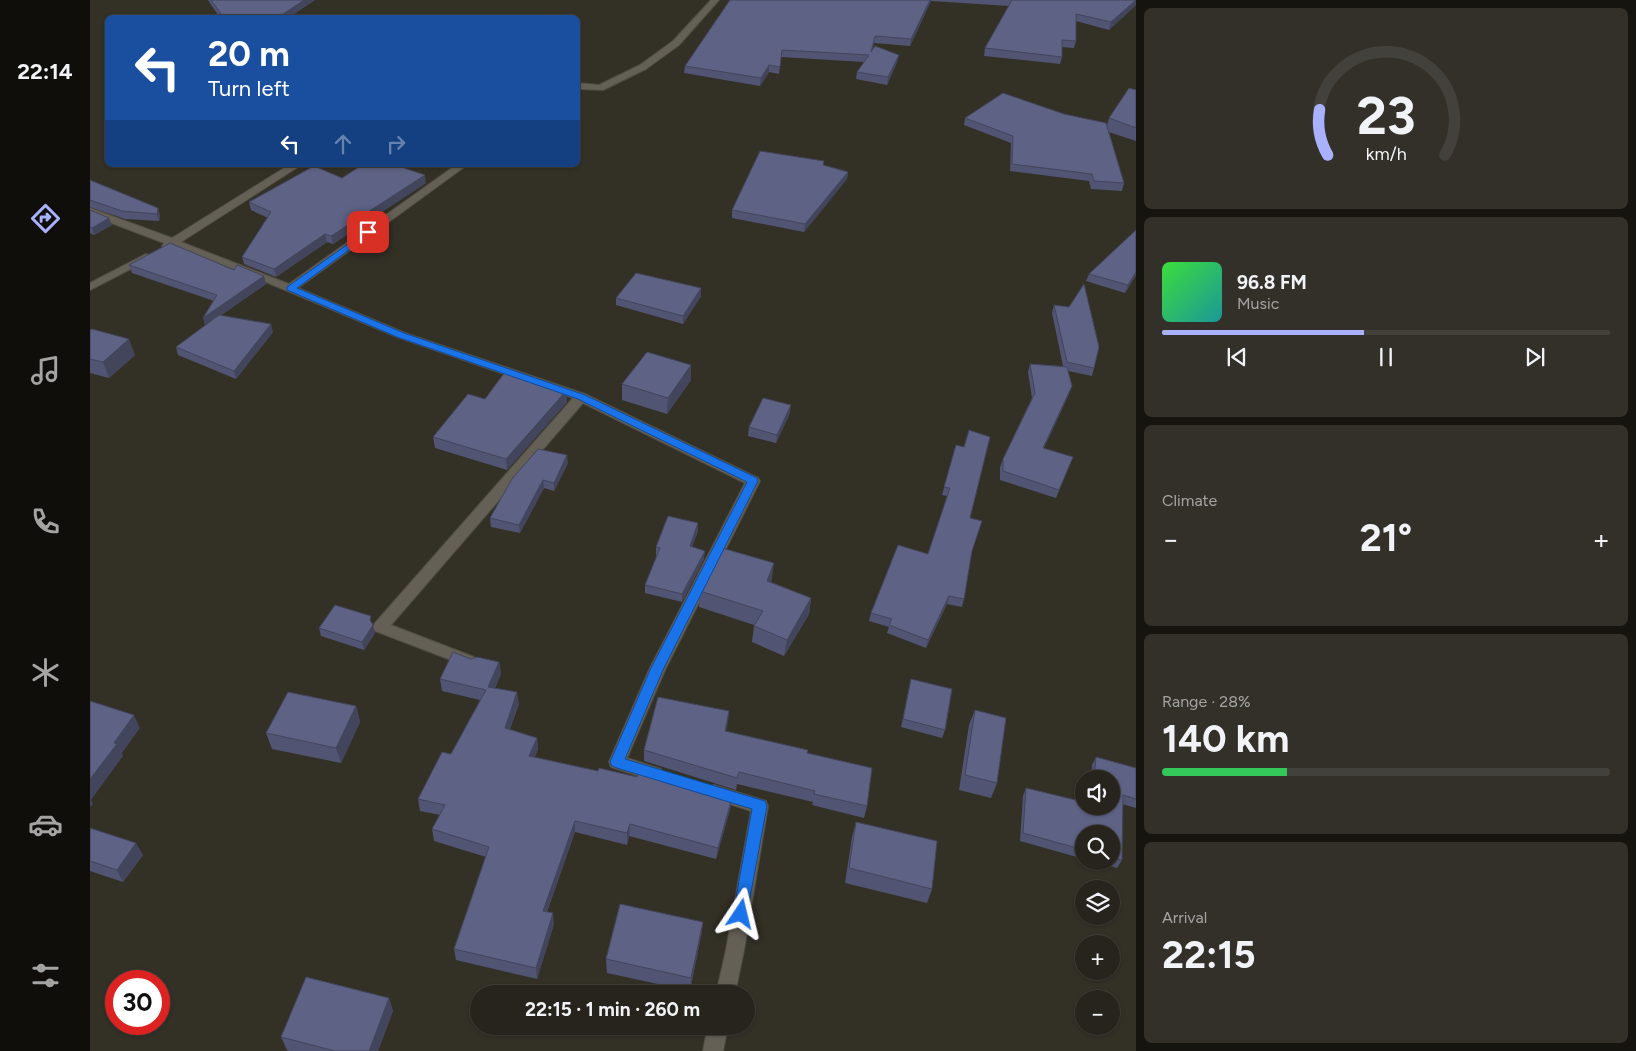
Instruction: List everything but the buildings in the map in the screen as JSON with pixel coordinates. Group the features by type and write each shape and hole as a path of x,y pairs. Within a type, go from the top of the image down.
{"street":[{"path":"580,86 600,88 643,67 676,43 715,0"},
{"path":"90,287 172,243 293,167"},
{"path":"291,288 459,167"},
{"path":"90,211 253,272 401,335 581,397 753,481 656,670 617,762 664,777"},
{"path":"473,663 380,627 581,397"},
{"path":"703,788 760,806 727,985"},
{"path":"712,1051 716,1035"}],"route":[{"path":"368,232 291,288 401,335 581,397 753,481 656,670 617,762 760,806 741,914"}]}
